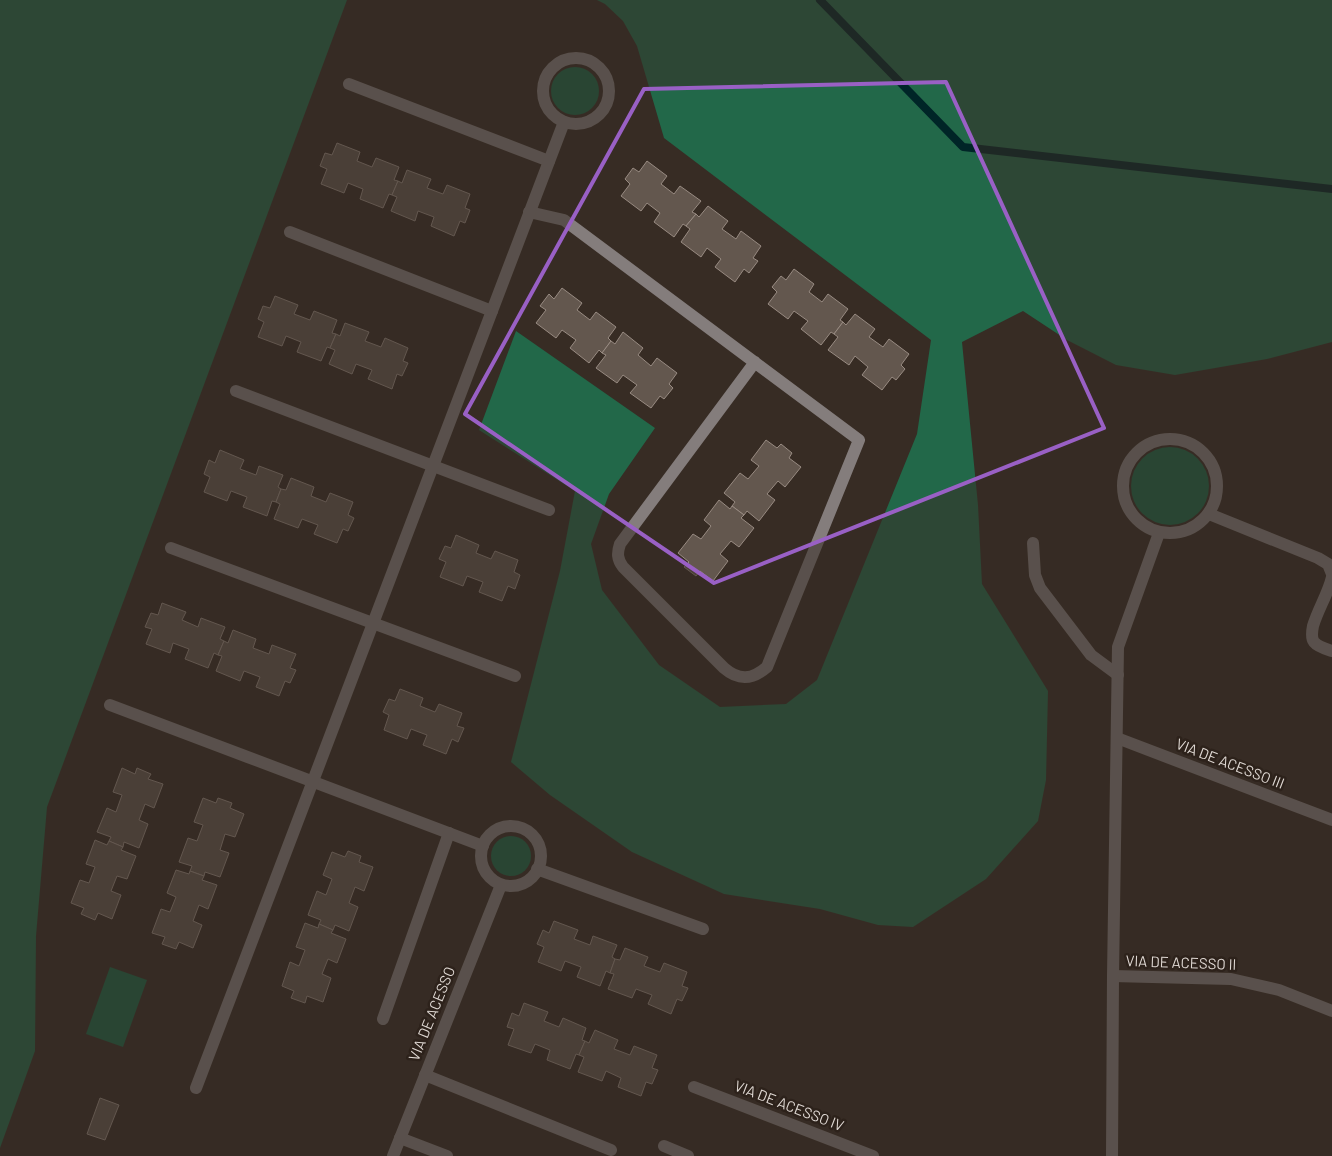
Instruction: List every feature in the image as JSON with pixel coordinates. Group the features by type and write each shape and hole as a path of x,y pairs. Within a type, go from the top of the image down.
{"lane":[{"path":"578,58 590,60 600,68 606,78 609,90 607,102 602,112 584,124 574,125 564,122 554,117 546,108 543,97 543,85 547,74 554,65 565,59 578,58"},
{"path":"349,84 549,161"},
{"path":"196,1088 564,122"},
{"path":"529,212 564,220 755,362 859,440 767,667 755,676 748,678 731,674 724,668 623,567 619,562 618,556 620,544 755,362"},
{"path":"290,232 492,311"},
{"path":"236,391 548,510"},
{"path":"1177,439 1192,444 1205,454 1214,468 1218,483 1216,499 1209,514 1200,524 1187,531 1173,534 1159,533 1145,527 1133,516 1125,502 1123,486 1126,470 1134,456 1146,446 1161,440 1177,439"},
{"path":"1209,514 1318,558 1328,564 1332,575 1330,587 1313,626 1312,635 1313,641 1318,646 1332,651"},
{"path":"1112,1156 1118,647 1159,533"},
{"path":"1033,543 1035,575 1040,588 1091,655 1118,675"},
{"path":"171,548 515,676"},
{"path":"110,705 483,846"},
{"name":"VIA DE ACESSO III","path":"1117,738 1332,820"},
{"path":"507,826 518,827 528,831 540,848 540,859 537,869 531,878 522,884 501,885 493,881 483,867 481,856 488,836 507,826"},
{"path":"383,1019 449,833"},
{"path":"537,869 703,929"},
{"name":"VIA DE ACESSO","path":"393,1156 501,885"},
{"name":"VIA DE ACESSO II","path":"1113,976 1231,979 1279,990 1332,1011"},
{"path":"425,1075 611,1150"},
{"name":"VIA DE ACESSO IV","path":"694,1087 873,1156"},
{"path":"400,1138 447,1156"},
{"path":"664,1146 688,1156"}],"highlighted area":[{"path":"946,82 1104,428 714,583 465,414 644,89"}],"green space":[{"path":"0,0 347,0 47,807 36,936 35,1051 0,1148"},
{"path":"597,0 1332,0 1332,342 1267,359 1175,375 1116,365 1067,340 1023,311 962,342 978,505 982,584 1048,691 1046,780 1038,821 986,879 913,927 878,925 820,909 724,894 632,852 550,795 511,762 560,571 575,491 479,430 516,331 655,428 609,494 591,544 602,590 659,665 720,707 786,704 817,680 917,434 931,340 664,138 637,46 623,21 605,4"},
{"path":"575,67 584,69 592,74 597,82 599,91 597,100 592,108 584,113 575,115 566,113 558,108 553,100 551,91 553,82 558,74 566,69"},
{"path":"1162,447 1178,447 1192,453 1203,464 1209,478 1209,494 1203,508 1192,519 1178,525 1162,525 1148,519 1137,508 1131,494 1131,478 1137,464 1148,453"},
{"path":"507,836 515,836 522,839 528,845 531,856 528,867 522,873 515,876 507,876 500,873 494,867 491,860 491,852 494,845 500,839"},
{"path":"110,967 147,980 123,1047 86,1034"}],"building":[{"path":"337,143 360,152 357,161 372,167 376,158 399,167 394,180 398,181 392,195 389,194 383,208 360,199 363,189 348,183 344,193 321,184 327,169 320,166 325,153 332,155"},
{"path":"647,161 667,176 661,184 674,194 680,186 701,201 692,212 696,214 686,226 683,224 674,237 654,222 660,213 647,203 641,211 621,196 630,184 625,179 633,168 639,172"},
{"path":"407,170 431,179 427,188 443,194 447,185 470,194 465,208 470,210 465,223 460,221 454,236 431,226 434,217 418,211 415,221 391,211 397,197 392,195 398,181 402,183"},
{"path":"708,206 728,221 722,229 736,239 741,231 761,246 753,258 758,261 749,273 744,269 735,282 715,267 721,259 707,248 701,257 681,242 690,229 686,226 696,214 699,217"},
{"path":"794,269 814,284 809,292 822,302 828,294 848,309 840,320 843,322 834,334 831,332 821,345 801,329 808,321 794,311 788,319 768,304 777,292 772,287 781,276 786,280"},
{"path":"562,288 582,303 577,310 590,320 596,312 616,327 608,338 611,341 602,353 599,350 589,363 570,348 576,340 562,330 556,338 536,323 546,310 540,306 549,294 554,299"},
{"path":"275,296 298,305 294,314 310,320 314,311 337,320 332,333 336,334 330,348 327,347 321,361 297,352 301,342 286,336 282,346 258,337 264,322 258,319 263,306 270,308"},
{"path":"855,314 875,329 869,337 883,347 889,339 909,354 901,365 905,369 896,380 892,377 882,390 862,375 868,367 855,356 849,365 828,350 838,337 834,334 843,322 846,325"},
{"path":"345,323 369,332 365,341 381,347 385,338 408,348 403,361 408,363 402,376 397,374 392,389 368,379 372,370 356,364 352,374 329,364 335,350 330,348 336,334 340,336"},
{"path":"623,332 643,348 638,355 651,366 657,358 677,373 669,384 673,388 664,399 660,396 651,408 630,393 637,385 623,375 617,383 596,368 606,355 602,353 611,341 615,344"},
{"path":"766,440 777,448 781,444 792,453 789,458 801,467 785,487 778,481 767,494 775,500 759,521 747,511 744,515 732,506 735,502 724,493 740,473 748,479 759,466 751,460"},
{"path":"220,450 244,460 240,469 256,475 259,466 283,475 278,487 281,489 276,502 272,501 267,516 243,507 247,497 231,491 227,501 204,492 210,477 204,474 209,460 215,463"},
{"path":"291,478 314,487 311,496 326,502 330,493 353,502 348,515 354,518 348,531 343,529 337,543 314,534 318,525 302,519 298,528 274,519 280,504 276,502 281,489 286,490"},
{"path":"719,500 730,509 732,506 744,515 741,518 754,528 739,547 731,541 720,554 728,561 713,581 700,571 696,576 684,567 689,562 678,553 693,534 701,539 711,526 704,520"},
{"path":"456,535 479,545 476,553 491,559 495,551 518,560 514,572 520,575 515,589 508,586 502,601 479,592 483,582 467,576 463,586 440,577 446,562 439,559 445,546 451,548"},
{"path":"162,603 186,612 182,620 198,627 201,618 225,627 220,639 224,641 218,655 214,653 208,668 185,659 189,649 173,643 170,653 146,644 152,629 145,627 151,613 158,615"},
{"path":"233,630 256,639 253,648 269,654 272,645 296,654 290,668 296,670 290,683 285,681 279,696 256,687 260,677 244,671 240,681 216,671 222,656 218,655 224,641 228,643"},
{"path":"400,689 423,698 420,706 435,712 439,704 462,713 457,726 464,728 458,742 452,739 446,754 423,745 427,735 411,729 407,739 384,730 389,715 383,712 389,699 395,701"},
{"path":"122,768 135,774 137,768 151,774 148,779 163,784 154,808 145,804 139,820 148,824 139,848 124,842 123,847 109,841 111,837 97,832 107,808 116,812 122,795 113,792"},
{"path":"203,798 216,803 218,798 232,803 230,808 244,814 235,837 225,834 220,850 229,853 220,877 205,872 204,876 190,871 192,866 179,862 188,838 197,841 203,825 194,822"},
{"path":"95,840 107,845 109,841 123,847 121,850 136,856 127,879 117,876 111,891 121,895 112,919 98,913 95,920 81,914 84,908 71,903 80,880 89,883 95,867 86,864"},
{"path":"348,851 361,856 359,862 373,867 364,891 355,887 349,903 358,907 349,931 335,925 333,930 319,924 321,920 308,915 317,891 326,895 332,879 323,875 332,852 345,857"},
{"path":"176,870 189,874 190,871 204,876 202,880 217,885 208,909 199,905 193,921 202,925 193,948 179,942 176,949 162,944 165,937 152,933 161,909 170,912 176,897 167,893"},
{"path":"554,921 578,930 574,939 590,945 593,936 617,945 612,957 615,959 610,973 606,971 600,986 577,977 581,967 565,961 561,971 538,962 544,947 537,944 543,930 549,933"},
{"path":"305,923 318,928 319,924 333,930 331,933 346,939 337,963 328,959 322,974 331,978 323,1002 307,996 305,1003 291,998 294,991 282,986 290,962 299,966 305,950 296,947"},
{"path":"625,948 648,957 644,966 660,972 664,963 687,972 682,986 688,988 682,1001 677,999 671,1014 648,1004 652,995 636,989 632,998 608,989 614,974 610,973 615,959 620,960"},
{"path":"524,1003 548,1012 544,1021 559,1027 563,1018 586,1028 582,1040 585,1041 579,1055 576,1054 570,1069 547,1060 550,1050 535,1044 531,1053 508,1045 514,1029 507,1027 512,1013 519,1016"},
{"path":"595,1030 618,1040 614,1049 630,1055 634,1046 657,1055 652,1068 658,1070 652,1084 646,1082 641,1096 618,1087 621,1078 606,1071 602,1081 578,1072 584,1057 579,1055 585,1041 589,1043"},
{"path":"100,1098 119,1105 105,1140 87,1134"}],"waterway":[{"path":"820,0 963,147 1332,189"}]}
